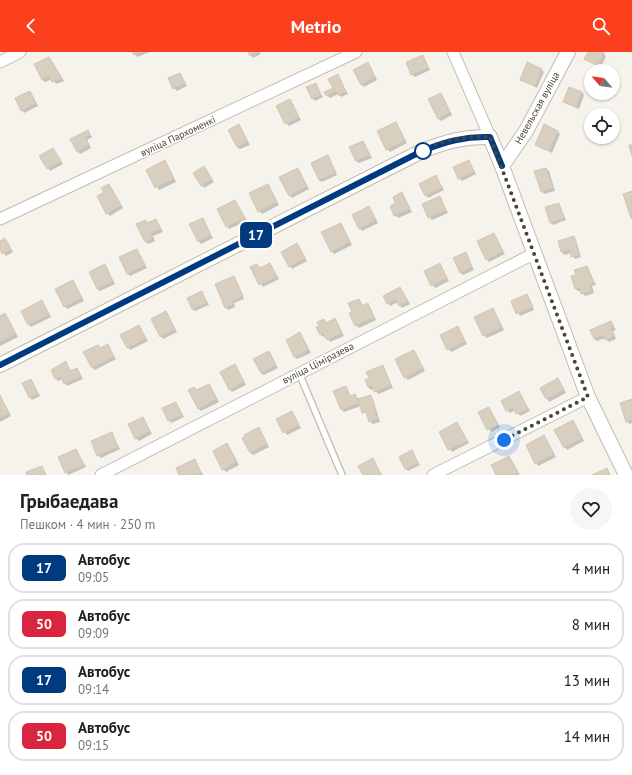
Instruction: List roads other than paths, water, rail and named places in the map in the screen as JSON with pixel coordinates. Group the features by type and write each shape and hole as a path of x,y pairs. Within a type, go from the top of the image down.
{"street":[{"path":"0,62 20,52"},
{"name":"вуліца Пархоменкі","path":"0,219 356,52"},
{"path":"453,52 502,166 588,397 626,475"},
{"name":"Невельская вуліца","path":"502,166 526,131 568,52"},
{"path":"0,365 422,151 449,141 474,136 490,137"},
{"name":"вуліца Ціміразева","path":"101,475 535,253"},
{"path":"434,475 588,397"}],"lane":[{"path":"299,373 342,475"}]}
